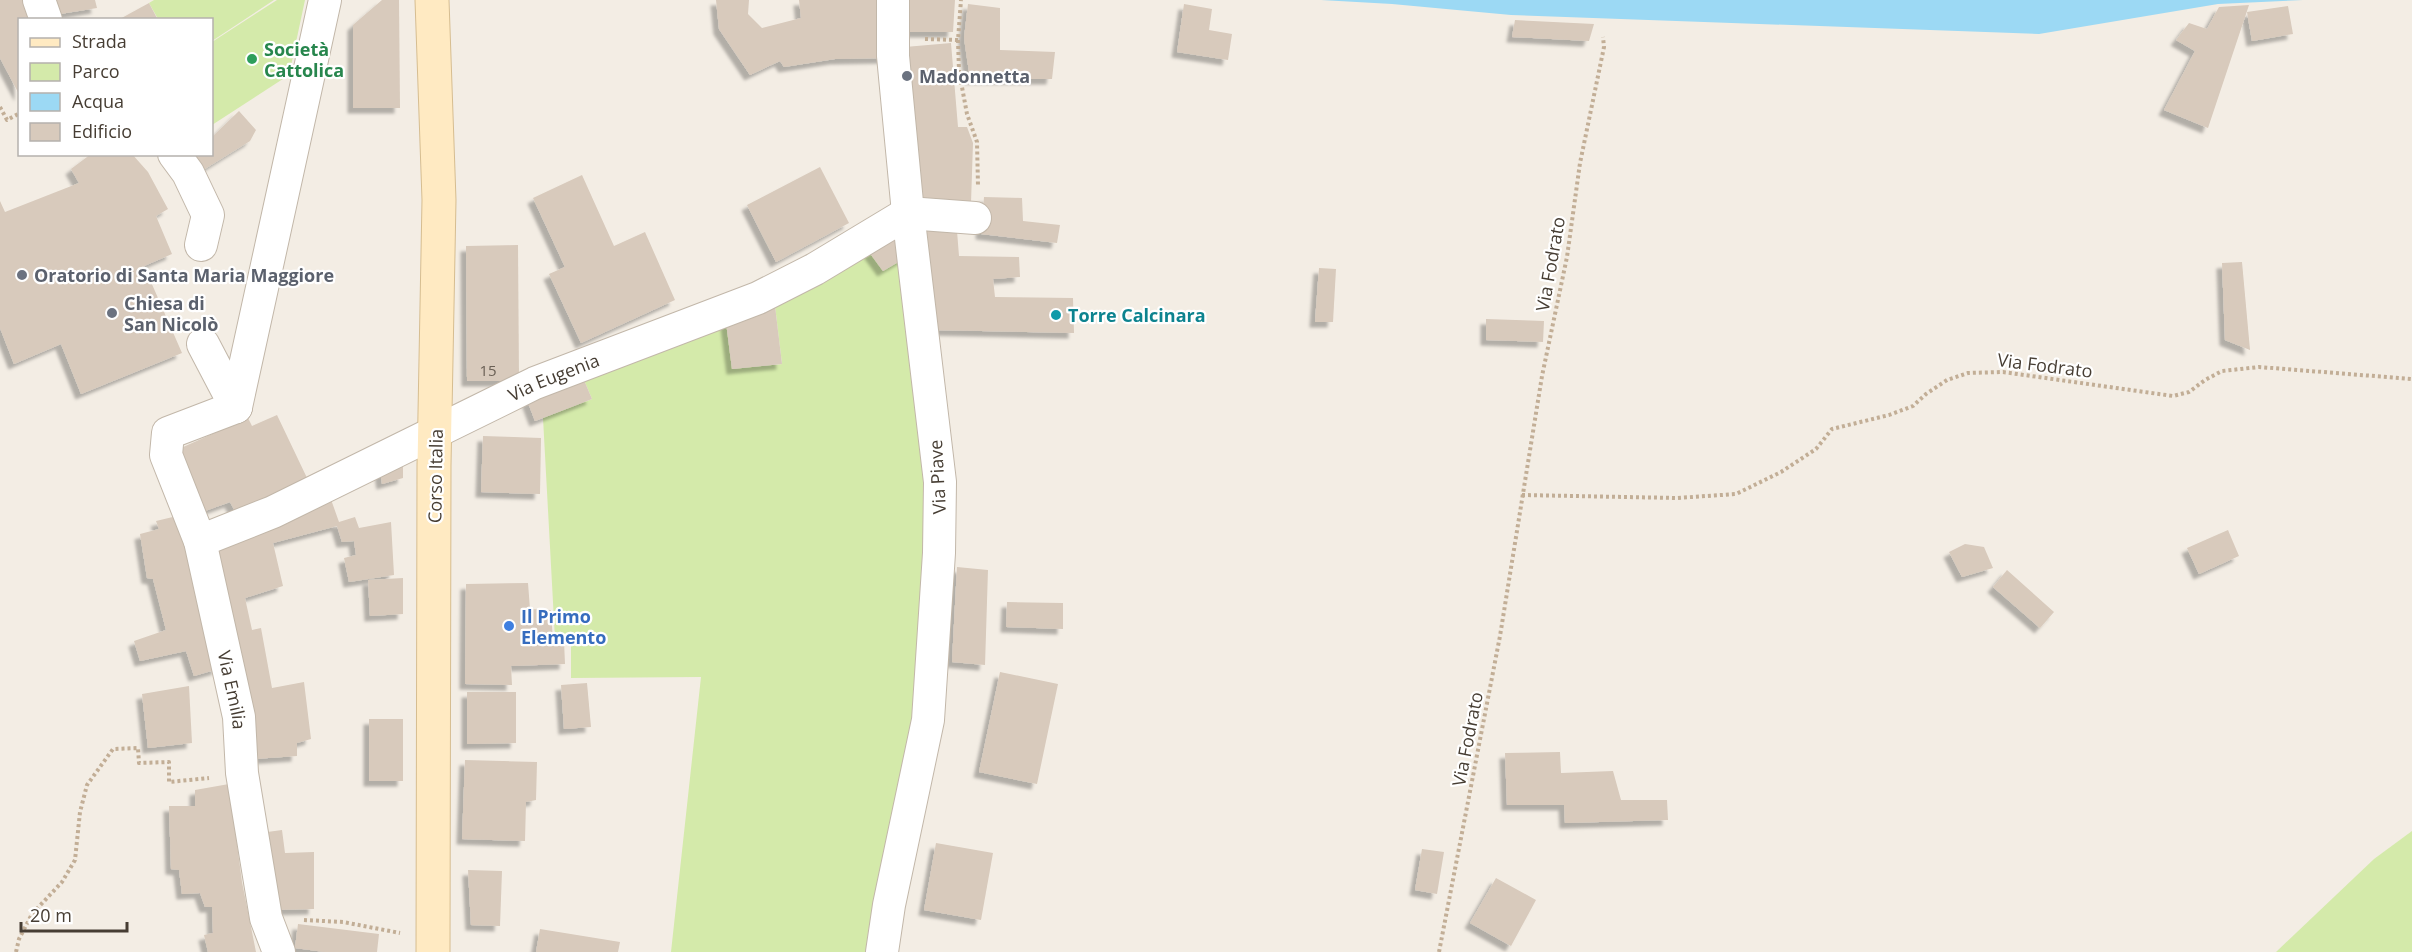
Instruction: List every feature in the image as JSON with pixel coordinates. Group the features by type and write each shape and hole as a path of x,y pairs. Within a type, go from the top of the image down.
{"main road":[{"name":"Corso Italia","path":"432,0 439,200 435,433 433,952"}],"street":[{"path":"39,0 45,18"},
{"path":"236,407 325,0"},
{"name":"Via Piave","path":"882,952 889,905 928,720 939,553 940,482 908,213 893,56 893,0"},
{"path":"175,156 188,173 208,215 201,246"},
{"path":"908,213 975,218"},
{"name":"Via Eugenia","path":"200,541 273,513 535,383 758,298 815,269 908,213"},
{"path":"203,344 236,407"},
{"name":"Via Emilia","path":"236,407 168,433 166,455 200,541 239,717 242,773 266,918 279,952"}],"path":[{"path":"961,0 958,71 967,114 977,142 978,175 975,218"},
{"name":"Via Fodrato","path":"1439,952 1500,636 1542,376 1567,257 1580,164 1604,47 1603,37"},
{"path":"894,39 958,39"},
{"path":"0,107 7,120 18,115"},
{"name":"Via Fodrato","path":"1522,495 1677,498 1736,494 1781,472 1816,449 1832,429 1889,415 1913,406 1947,380 1968,373 2003,372 2173,396 2188,393 2222,371 2259,367 2412,379"},
{"path":"16,952 19,939 32,914 62,882 75,860 80,812 87,784 112,749 138,748 139,763 169,762 169,782 242,773"},
{"path":"266,918 343,922 405,934"}],"green space":[{"name":"Società Cattolica","path":"154,0 274,0 213,40 213,18 157,18 149,3"},
{"name":"Società Cattolica","path":"277,0 305,0 289,75 213,124 213,41"},
{"path":"869,252 883,271 905,258 930,483 920,698 868,932 867,952 671,952 701,677 571,678 571,640 555,639 543,418 592,399 584,380 726,322 732,369 782,364 775,306"},
{"path":"2412,831 2412,952 2276,952 2374,859"}],"water":[{"path":"1321,0 2303,0 2218,4 2039,34 1511,15"}],"building":[{"path":"0,0 26,0 33,18 18,18 18,92 0,58"},
{"path":"54,0 95,0 97,8 60,14"},
{"path":"382,0 399,0 400,108 353,108 353,25"},
{"path":"716,0 749,0 748,14 762,28 801,18 799,0 883,0 887,58 835,59 784,67 780,61 750,75 719,29"},
{"path":"899,0 955,0 953,32 899,32"},
{"path":"149,3 157,18 122,18"},
{"path":"968,4 1000,8 1000,50 1055,52 1052,79 970,79 964,38"},
{"path":"1184,4 1212,9 1209,30 1232,34 1228,60 1177,52"},
{"path":"2249,5 2208,128 2164,110 2195,51 2176,40 2189,23 2207,29 2219,7"},
{"path":"2288,6 2293,34 2252,41 2247,12"},
{"path":"1515,20 1594,24 1589,41 1512,37"},
{"path":"951,43 958,127 967,127 973,143 971,203 916,202 905,47"},
{"path":"239,111 256,130 250,141 203,170 194,156 213,156 213,136"},
{"path":"88,156 134,156 148,172 168,209 156,216 172,254 144,266 182,353 81,394 61,344 14,364 0,328 0,201 5,212 79,183 71,169"},
{"path":"820,167 849,223 776,262 747,205"},
{"path":"582,175 614,246 645,232 675,300 581,343 549,274 565,267 533,198"},
{"path":"984,197 1022,198 1023,221 1060,225 1057,243 981,234"},
{"path":"917,228 957,231 959,256 1019,257 1020,277 993,279 995,297 1073,298 1074,333 932,330"},
{"path":"894,240 905,258 883,271 869,252"},
{"path":"518,245 519,380 467,381 466,246"},
{"path":"2242,262 2250,350 2225,340 2222,263"},
{"path":"1319,268 1336,269 1333,322 1315,322"},
{"path":"775,306 782,364 732,369 726,322"},
{"path":"1486,319 1544,321 1543,342 1486,340"},
{"path":"584,380 592,399 535,421 527,400"},
{"path":"277,415 308,480 236,513 230,502 205,511 181,448 248,418 252,426"},
{"path":"483,436 541,438 540,494 481,492"},
{"path":"403,458 403,478 382,484 380,471"},
{"path":"328,491 339,522 355,517 359,528 391,522 394,575 349,582 344,558 356,555 354,541 342,542 337,526 273,543 283,586 245,598 252,630 261,628 272,688 304,682 311,739 297,743 297,756 254,759 209,545"},
{"path":"177,516 218,669 194,676 186,651 140,661 134,641 166,630 153,579 147,578 140,534 159,529 156,521"},
{"path":"2228,530 2239,556 2199,574 2187,548"},
{"path":"1965,544 1984,547 1993,568 1962,577 1949,552"},
{"path":"957,567 988,570 985,665 952,662"},
{"path":"2007,570 2054,612 2040,628 1993,587"},
{"path":"403,578 403,614 370,616 368,580"},
{"path":"528,583 530,609 551,610 553,642 564,641 565,664 511,666 512,685 465,684 466,584"},
{"path":"1007,602 1063,603 1063,629 1006,627"},
{"path":"1000,672 1058,684 1037,784 979,772"},
{"path":"587,683 591,727 564,729 561,685"},
{"path":"189,686 192,743 148,748 142,694"},
{"path":"467,692 516,692 516,743 467,744"},
{"path":"369,719 403,719 403,781 369,781"},
{"path":"1560,752 1561,773 1613,771 1621,800 1667,800 1668,820 1565,823 1564,805 1507,805 1505,753"},
{"path":"465,760 537,762 536,800 526,802 525,841 462,839"},
{"path":"229,784 242,882 256,952 208,952 204,935 213,933 212,907 205,907 200,893 182,894 179,870 171,869 169,806 195,806 195,790"},
{"path":"282,830 285,853 314,852 314,909 270,910 260,833"},
{"path":"936,843 993,853 981,920 924,910"},
{"path":"1422,849 1444,852 1437,894 1415,890"},
{"path":"468,870 502,871 500,926 471,925"},
{"path":"1496,878 1536,900 1511,946 1470,923"},
{"path":"298,924 379,934 377,952 325,952 295,948"},
{"path":"540,929 620,942 618,952 536,952"}],"place":[{"name":"Società Cattolica","path":"252,59"},
{"name":"Madonnetta","path":"907,76"},
{"name":"Oratorio di Santa Maria Maggiore","path":"22,275"},
{"name":"Chiesa di San Nicolò","path":"112,313"},
{"name":"Torre Calcinara","path":"1056,315"},
{"name":"Il Primo Elemento","path":"509,626"}]}
